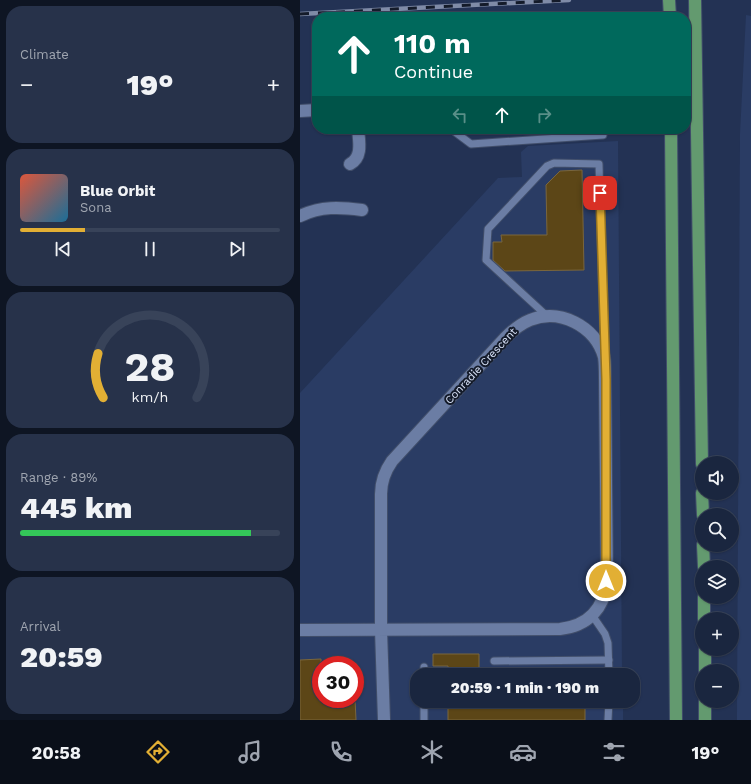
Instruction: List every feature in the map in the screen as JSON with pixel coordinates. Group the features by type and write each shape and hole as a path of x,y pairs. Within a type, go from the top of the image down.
{"highway":[{"path":"669,0 670,12"},
{"path":"696,0 702,456"},
{"path":"671,134 676,720"},
{"path":"705,708 705,720"}],"street":[{"path":"300,111 312,110"},
{"path":"350,164 355,161 359,154 358,134"},
{"path":"300,216 333,207 362,210"},
{"name":"Conradie Crescent","path":"381,630 560,629 577,625 592,616 599,608 606,590 606,379 604,358 596,341 583,327 566,319 547,316 520,324 398,455 385,471 381,494 381,630 384,720"},
{"path":"300,630 381,630"}],"lane":[{"path":"458,134 471,144 603,134"},
{"path":"547,316 486,260 488,230 547,166 554,163 599,164 604,358"},
{"path":"592,616 606,634 608,643 609,668"},
{"path":"494,662 609,660"},
{"path":"424,708 424,720"},
{"path":"608,720 609,708"}],"shaded area":[{"path":"746,15 751,16 751,720 737,720 737,708 739,708 739,664 737,664 737,656 739,656 739,612 738,612 738,604 739,604 738,560 740,134"},
{"path":"618,141 622,668 410,668 410,708 623,708 623,720 300,720 300,393 498,178 522,177 521,152 528,146"}],"building":[{"path":"582,170 584,270 505,271 493,260 493,242 502,242 501,235 547,235 546,185 560,171"},
{"path":"433,654 479,654 479,668 448,668 448,666 433,666"},
{"path":"312,659 312,708 355,708 356,720 300,720 300,660"},
{"path":"448,708 585,708 585,720 448,720"}],"railway":[{"path":"338,12 569,0"},
{"path":"300,14 312,13"}],"route":[{"path":"600,193 604,358 606,379 606,581"}]}
